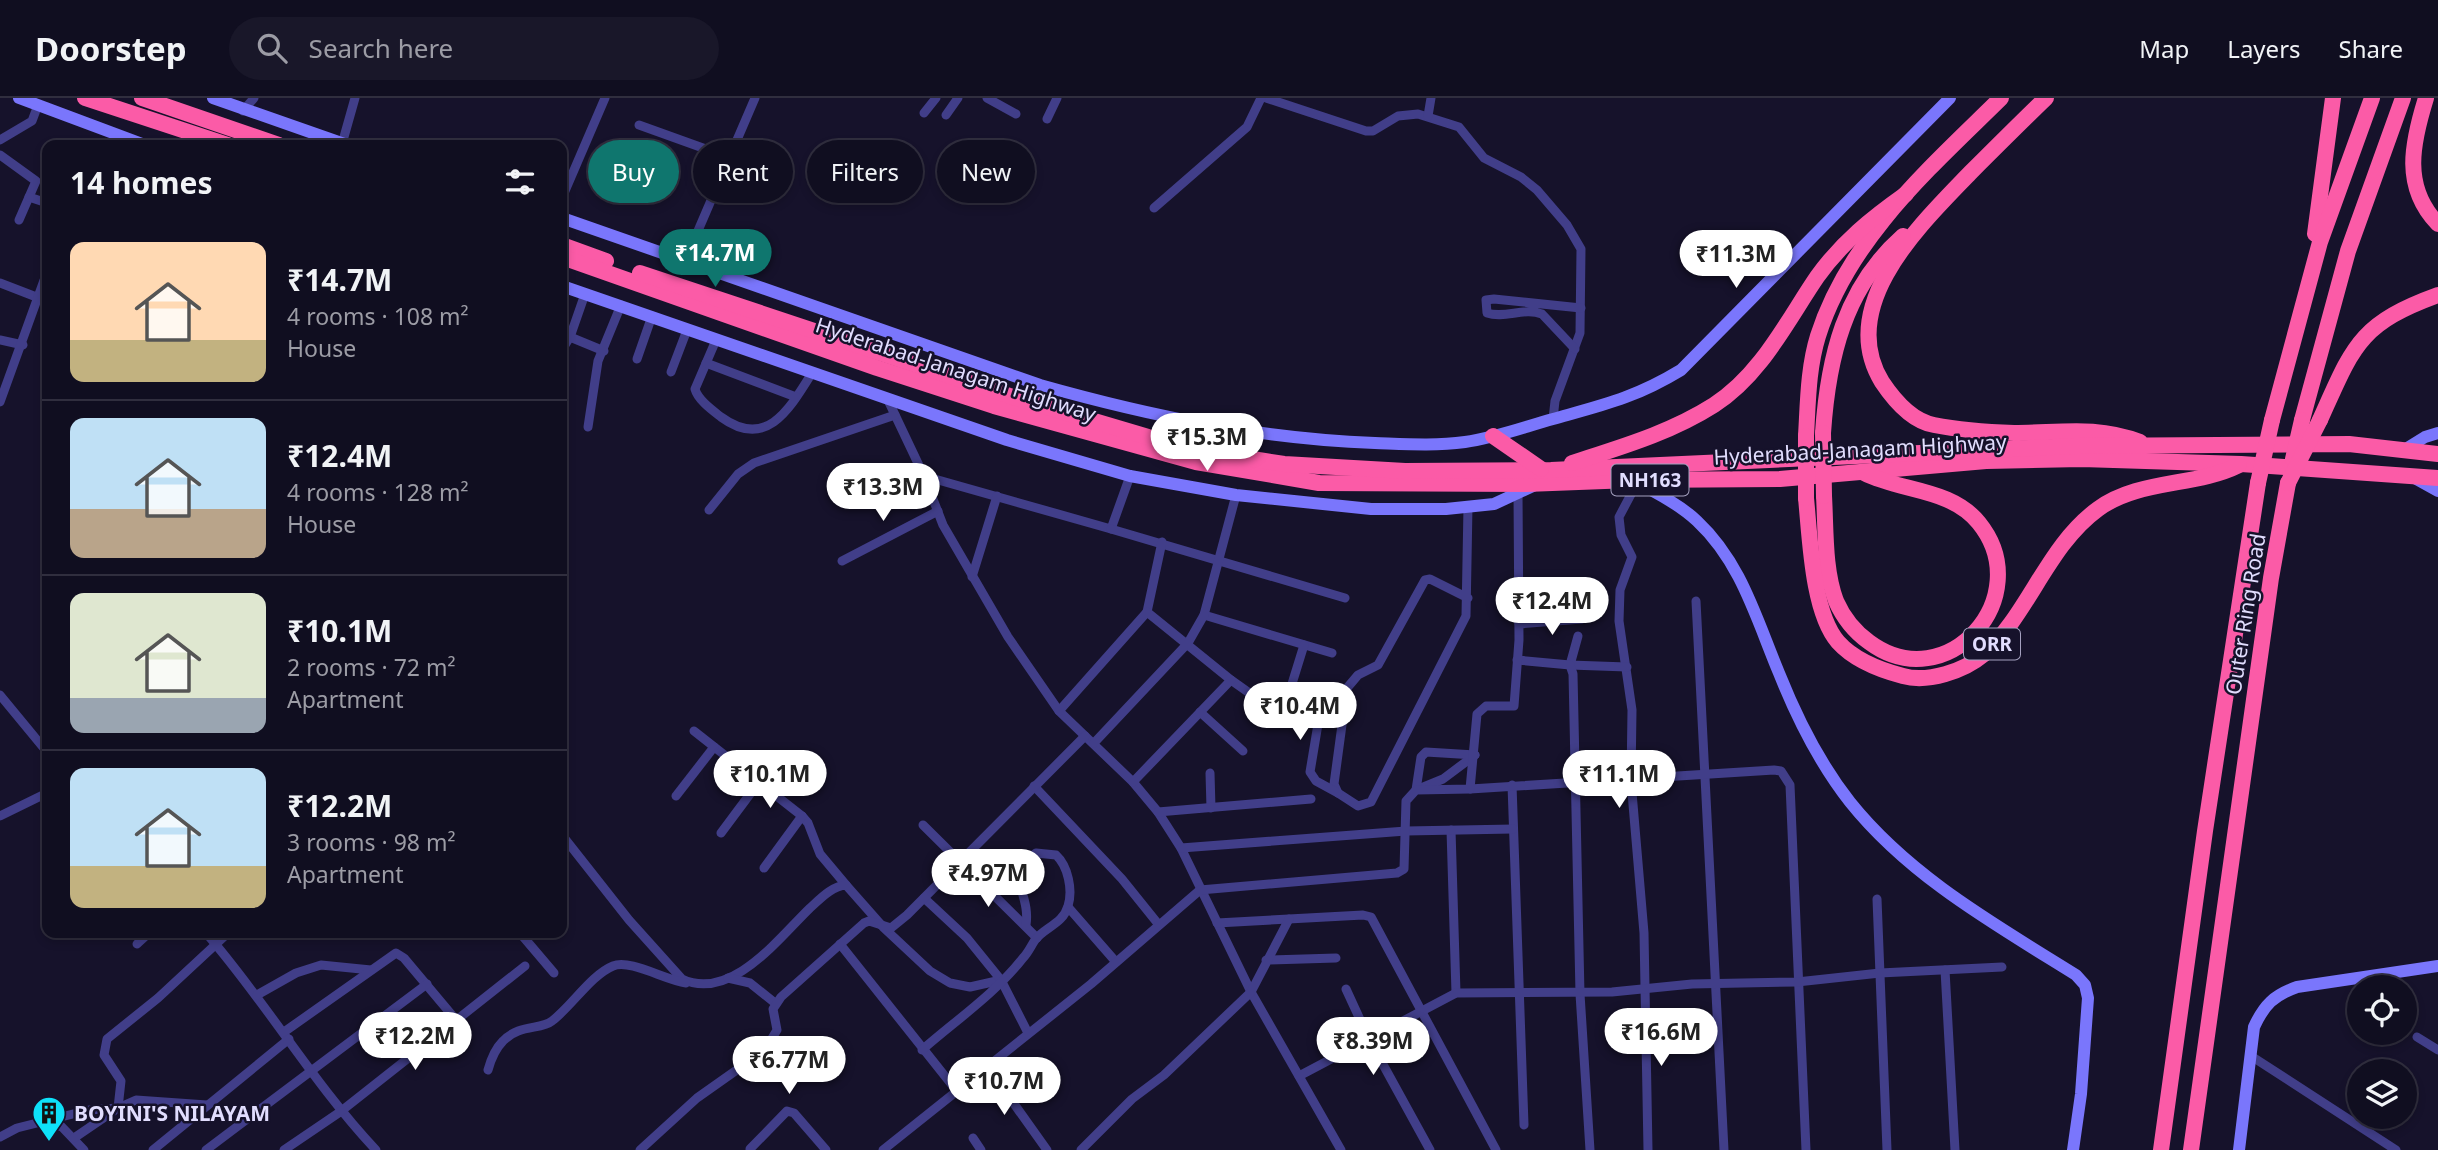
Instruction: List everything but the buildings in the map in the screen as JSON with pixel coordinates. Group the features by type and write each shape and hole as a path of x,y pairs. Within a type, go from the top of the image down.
{"highway":[{"path":"85,98 213,140"},
{"path":"142,98 264,140"},
{"name":"ORR","path":"2001,98 1906,194 1842,276 1818,337 1809,380 1806,498 1820,604 1838,641 1874,668 1911,678 1944,675 1981,656 2009,625 2047,567 2081,524 2098,509 2143,489 2217,476 2241,464"},
{"name":"ORR","path":"1863,472 1880,480 1951,500 1979,522 1994,550 1998,582 1991,611 1972,637 1944,654 1918,661 1887,655 1855,632 1836,601 1828,558 1824,495 1823,433 1826,384 1838,335 1858,290 1881,256 1929,215 2046,98"},
{"path":"2310,273 2333,98"},
{"name":"Outer Ring Road","path":"2161,1150 2208,804 2258,483 2310,273 2372,98"},
{"name":"Outer Ring Road","path":"2191,1150 2266,610 2288,483 2302,420 2348,251 2403,98"},
{"path":"2426,98 2412,151 2413,178 2422,203 2438,224"},
{"name":"ORR","path":"1543,474 1653,437 1716,404 1747,376 1785,330 1818,276 1857,230 1906,194"},
{"name":"ORR","path":"1929,215 1894,260 1875,298 1868,332 1870,354 1890,394 1906,411 1930,424 2012,433 2112,431 2148,445"},
{"name":"Hyderabad-Janagam Highway","path":"567,246 1013,397 1148,437 1215,453 1344,469 1543,474 1634,481 1780,479 1986,461 2082,459 2241,464 2438,478"},
{"name":"Hyderabad-Janagam Highway","path":"567,259 877,369 1006,410 1196,462 1319,483 2148,445 2349,444 2438,454"},
{"path":"2288,483 2354,348 2376,324 2438,295"},
{"path":"1493,436 1543,474"}],"street":[{"path":"19,98 132,140"},
{"path":"243,111 254,98"},
{"path":"345,140 355,98"},
{"path":"567,186 605,98"},
{"path":"736,140 755,98"},
{"path":"924,113 936,98"},
{"path":"946,115 958,98"},
{"path":"1047,119 1057,98"},
{"path":"1154,208 1247,127 1263,98 1366,131 1373,131 1398,116 1428,116 1460,127 1484,158 1521,177 1537,190 1567,225 1581,249 1580,333 1555,401 1553,419"},
{"path":"1428,116 1431,98"},
{"path":"567,220 1040,385 1111,405 1210,426 1323,441 1424,445 1493,436 1622,401 1648,390 1681,370 1950,98"},
{"path":"221,99 243,111 332,140"},
{"path":"990,99 1016,114"},
{"path":"0,139 32,121 38,105"},
{"path":"639,125 693,144"},
{"path":"0,155 34,179 36,184 19,220"},
{"path":"29,197 42,201"},
{"path":"685,261 709,203"},
{"path":"0,283 39,298"},
{"path":"0,402 42,288"},
{"path":"567,288 1007,440 1129,476 1236,495 1371,509 1494,503 1518,493 1543,474"},
{"path":"567,342 585,294"},
{"path":"1575,349 1542,314 1535,311 1495,316 1487,313 1484,307 1486,300 1494,299 1581,308"},
{"path":"588,427 598,361 621,305"},
{"path":"637,359 652,316"},
{"path":"671,372 687,330"},
{"path":"570,337 604,351"},
{"path":"0,340 23,345"},
{"path":"716,340 696,394 734,426 746,431 762,430 783,414 812,373"},
{"path":"706,363 796,397"},
{"path":"886,397 938,511 1008,638 1059,711 1133,782 1158,812 1181,848 1251,992 1341,1150"},
{"path":"709,510 738,474 754,463 895,415"},
{"path":"2404,450 2425,437 2438,433"},
{"path":"924,476 1162,542 1345,598"},
{"path":"1111,529 1129,476"},
{"path":"2409,476 2438,491"},
{"path":"1648,1150 1644,933 1631,781 1632,710 1618,606 1632,557 1618,526 1620,511 1634,481 1695,519 1720,545 1744,584 1793,708 1815,748 1850,801 1890,848 1941,888 2076,975 2085,985 2088,998 2073,1150"},
{"path":"1470,789 1479,710 1486,706 1514,706 1519,625 1518,493"},
{"path":"1094,743 1188,643 1204,615 1236,495"},
{"path":"972,577 997,496"},
{"path":"1468,506 1468,598 1466,616 1371,802 1358,806 1316,781 1310,772 1320,712 1358,675 1378,665 1425,580 1430,579 1468,598"},
{"path":"842,561 938,511"},
{"path":"1059,711 1147,612 1162,542"},
{"path":"1696,601 1707,775 1724,1150"},
{"path":"1147,612 1231,680 1282,716 1304,645"},
{"path":"1204,615 1332,653"},
{"path":"1519,625 1582,619"},
{"path":"1578,636 1570,665 1580,994 1590,1150"},
{"path":"1517,660 1627,667"},
{"path":"1133,782 1231,680"},
{"path":"1338,793 1334,784 1347,688"},
{"path":"0,695 42,746"},
{"path":"1200,712 1243,751"},
{"path":"694,731 802,816 808,823 820,854 884,928 930,971 950,983 970,987 1001,981"},
{"path":"775,1003 864,923 869,921 884,928 891,928 1085,736"},
{"path":"676,796 715,747"},
{"path":"1416,790 1421,757 1426,752 1475,755"},
{"path":"883,1150 1116,962 1200,890 1397,873 1406,866 1406,801 1416,790 1443,779 1475,755"},
{"path":"1416,790 1631,781 1774,770 1787,778 1790,785 1806,1150"},
{"path":"1210,773 1211,808"},
{"path":"720,833 759,782"},
{"path":"1512,785 1517,993 1524,1125"},
{"path":"1034,786 1122,879 1159,925"},
{"path":"0,816 42,795"},
{"path":"1158,812 1311,799"},
{"path":"764,868 802,816"},
{"path":"923,825 1037,938"},
{"path":"1181,848 1406,831 1513,829"},
{"path":"1451,830 1456,993"},
{"path":"567,844 674,971 692,984"},
{"path":"922,1050 1001,981 1023,959 1037,938 1054,927 1068,906 1069,887 1063,863 1056,855 1036,853 1020,867 1018,877 1027,901 1026,925"},
{"path":"488,1070 492,1055 511,1034 529,1026 550,1024 612,966 627,964 666,981 709,985 728,978 753,962 825,894 846,885"},
{"path":"923,898 967,938 1001,981 1028,1033"},
{"path":"1877,899 1887,1150"},
{"path":"1068,906 1116,962"},
{"path":"1217,923 1363,915 1371,917 1496,1150"},
{"path":"1081,1150 1132,1098 1164,1075 1251,992 1289,919"},
{"path":"137,944 144,938"},
{"path":"210,938 257,995 341,1112 376,1150"},
{"path":"118,1108 121,1081 104,1055 107,1039 158,998 222,938"},
{"path":"524,938 554,973"},
{"path":"840,944 956,1090"},
{"path":"153,1150 286,1035 396,953 404,958 456,1020"},
{"path":"1266,960 1336,958"},
{"path":"257,995 296,973 321,965 372,970"},
{"path":"284,1150 341,1112 525,966"},
{"path":"2239,1150 2254,1027 2262,1009 2279,993 2297,987 2409,973 2438,966"},
{"path":"1299,1076 1421,1009 1456,993 1580,994 2002,967"},
{"path":"1945,970 1955,1150"},
{"path":"640,1150 696,1098 765,1050 778,1030 775,1003 750,983 728,978"},
{"path":"206,1150 427,984"},
{"path":"1346,989 1369,1039 1430,1150"},
{"path":"2417,1037 2438,1050"},
{"path":"2251,1056 2396,1150"},
{"path":"987,1066 1047,1150"},
{"path":"74,1138 118,1108 136,1100 208,1105"},
{"path":"0,1137 17,1128 89,1110 118,1108"},
{"path":"749,1150 788,1111 794,1113 826,1150"},
{"path":"47,1121 74,1138 83,1150"},
{"path":"973,1138 981,1150"}],"place":[{"name":"BOYINI'S NILAYAM","path":"49,1143"}]}
